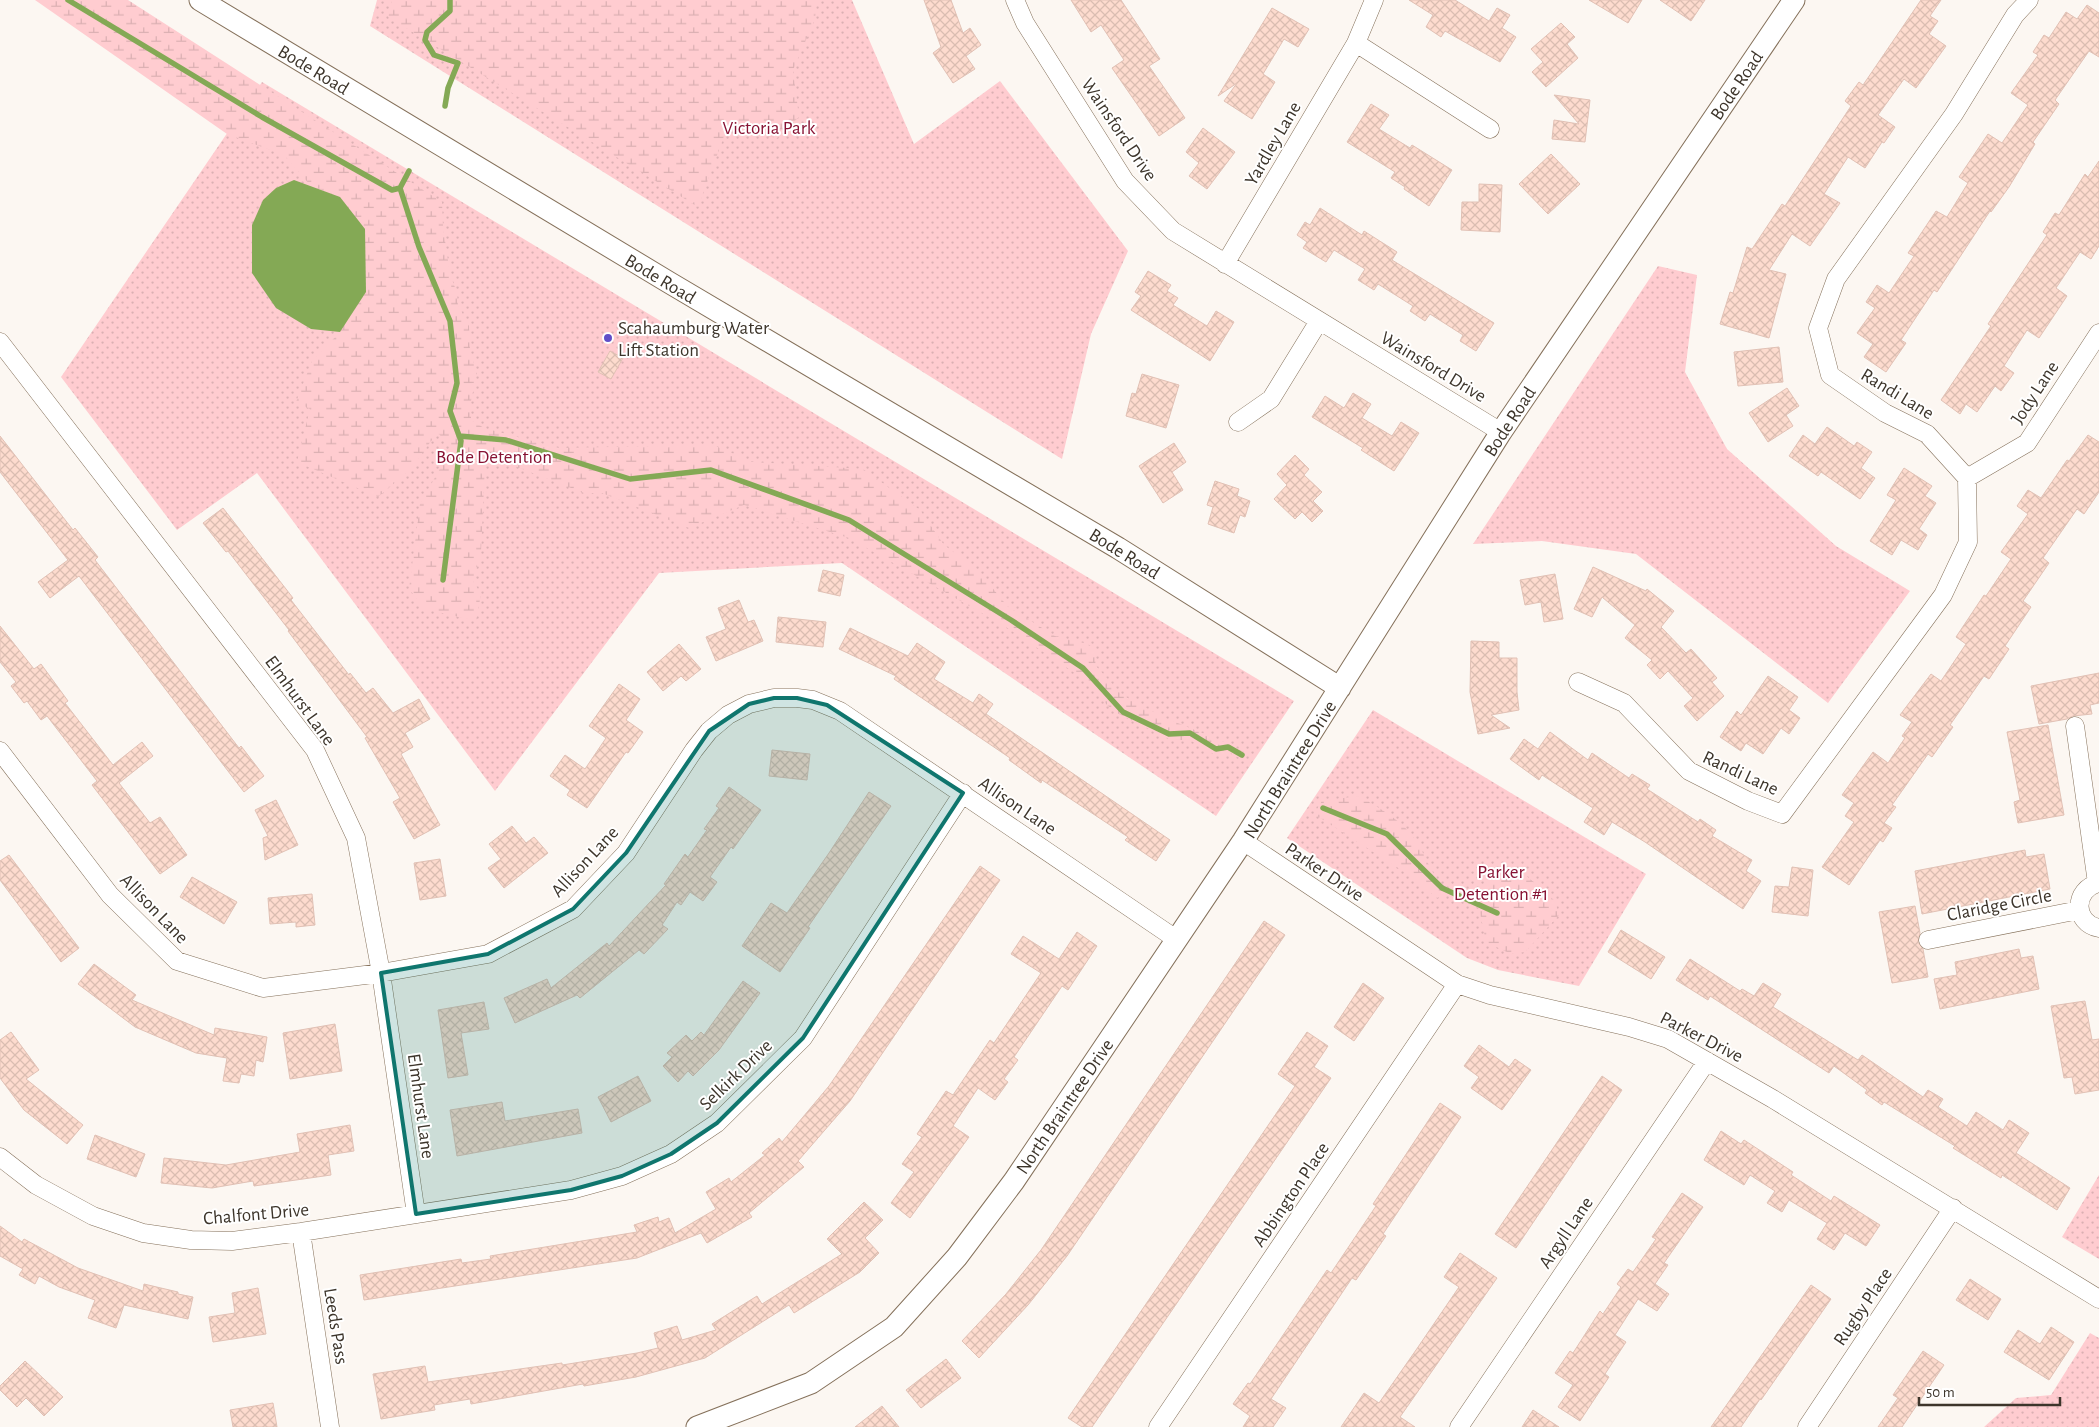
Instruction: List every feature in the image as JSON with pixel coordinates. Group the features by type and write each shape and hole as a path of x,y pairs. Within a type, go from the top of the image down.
{"street":[{"name":"Bode Road","path":"200,0 670,284 1118,548 1340,688 1501,432 1794,0"},
{"name":"Wainsford Drive","path":"1015,0 1025,23 1125,181 1173,230 1501,432"},
{"name":"Yardley Lane","path":"1226,264 1356,43 1374,0"},
{"name":"Randi Lane","path":"1578,682 1624,703 1688,771 1748,801 1782,814 1943,595 1968,542 1967,478 1927,434 1885,413 1830,375 1818,328 1836,279 1954,114 2015,15 2029,0"},
{"path":"1356,43 1490,129"},
{"path":"1238,422 1271,399 1320,321"},
{"name":"Jody Lane","path":"1967,478 2026,443 2099,333"},
{"name":"Elmhurst Lane","path":"0,342 315,750 356,838 381,973 416,1214"},
{"name":"North Braintree Drive","path":"697,1427 723,1423 811,1383 894,1327 957,1257 1014,1181 1243,842 1340,688"},
{"name":"Allison Lane","path":"0,751 110,895 177,961 262,988 381,973 488,954 573,909 626,853 709,730 728,715 749,704 774,698 797,698 827,705 864,726 1176,939"},
{"name":"Claridge Circle","path":"2075,726 2098,884 2089,887 2082,893 2079,901 2079,910 2082,918 2089,925 2099,928"},
{"name":"Selkirk Drive","path":"416,1214 571,1190 622,1176 671,1154 717,1123 803,1038 963,794"},
{"name":"Parker Drive","path":"1243,842 1458,984 1490,995 1650,1032 1668,1039 1953,1208 2099,1299"},
{"name":"Claridge Circle","path":"1928,940 2079,910"},
{"name":"Abbington Place","path":"1158,1427 1458,984"},
{"name":"Argyll Lane","path":"1459,1427 1707,1061"},
{"name":"Chalfont Drive","path":"0,1156 36,1185 69,1204 116,1225 143,1233 191,1240 232,1241 416,1214"},
{"name":"Rugby Place","path":"1806,1427 1953,1208"},
{"name":"Leeds Pass","path":"301,1232 330,1427"}],"highlighted area":[{"path":"774,698 797,698 827,705 963,793 803,1038 717,1123 671,1154 622,1176 571,1190 416,1214 381,973 488,954 573,909 626,853 709,731 749,704"}],"green space":[{"path":"35,0 128,0 442,202 443,227 450,274 457,293 458,305 469,326 470,351 477,373 471,401 471,420 484,428 559,448 713,445 753,462 863,469 920,510 944,545 978,570 1007,606 1055,636 1088,644 1097,651 1095,665 1122,695 1163,717 1229,744 1247,754 1244,760 1231,754 1215,755 1190,740 1171,740 1113,711 1078,675 1003,625 849,538 744,505 689,528 602,493 584,493 499,460 485,464 481,551 473,581 481,594 476,621 425,609 409,589 420,504 451,449 439,434 431,441 412,468 378,497 297,462 310,409 296,402 312,361 340,332 340,197 311,186 284,155 227,134"},
{"name":"Victoria Park","path":"377,0 852,0 914,144 1000,81 1128,251 1091,334 1062,459 370,26"},
{"path":"392,0 817,0 815,19 793,70 799,117 777,138 727,128 698,207 388,17"},
{"name":"Bode Detention","path":"262,82 1294,701 1216,816 842,563 659,573 495,791 257,473 177,530 61,377"},
{"path":"1658,266 1697,275 1685,372 1727,449 1836,546 1910,591 1828,703 1636,554 1542,541 1473,544"},
{"name":"Parker Detention #1","path":"1373,710 1646,874 1579,986 1498,970 1467,958 1287,838"},
{"path":"1358,796 1399,822 1413,836 1436,877 1445,886 1481,902 1488,880 1505,869 1522,872 1555,901 1559,915 1525,952 1511,954 1486,942 1479,908 1445,894 1437,898 1406,873 1314,814 1322,801"},
{"path":"2099,1175 2099,1259 2062,1237"},
{"path":"2090,1333 2099,1338 2099,1427 1984,1427 2016,1398 2051,1395"}],"shaded area":[{"path":"294,180 340,197 365,229 366,292 340,332 311,329 276,308 252,273 252,225 263,200 276,188"}],"building":[{"path":"924,0 951,0 963,33 970,28 981,45 966,56 975,69 953,83 933,53 941,47"},
{"path":"1071,0 1121,0 1160,59 1149,66 1185,118 1159,136 1112,68 1124,60 1101,25 1091,32"},
{"path":"1409,0 1455,0 1489,21 1497,8 1510,15 1502,28 1516,37 1500,62 1445,31 1441,37 1426,27 1433,15"},
{"path":"1589,0 1642,0 1628,23"},
{"path":"1660,0 1705,0 1691,21"},
{"path":"1921,0 1941,0 1930,16 1938,21 1929,34 1946,46 1916,88 1904,79 1878,115 1895,127 1884,143 1882,142 1865,168 1848,157 1824,194 1840,203 1810,246 1792,234 1769,270 1786,274 1769,338 1720,324 1730,292 1733,293 1747,247 1752,249 1782,204 1785,206 1851,106 1845,101 1859,82 1863,85"},
{"path":"2087,5 2099,13 2099,57 2089,51 2055,100 2059,104 2033,142 2035,144 2009,187 1990,211 1937,292 1934,290 1901,340 1906,343 1886,372 1864,357 1873,344 1857,333 1875,308 1866,302 1877,285 1889,293 1914,256 1908,253 1936,211 1947,217 1968,183 1959,177 1988,134 2002,143 2028,105 2011,93 2038,55 2033,52 2044,35 2049,38 2066,12 2077,19"},
{"path":"1272,8 1309,29 1298,47 1284,39 1263,74 1275,82 1252,119 1224,101 1237,83 1218,96"},
{"path":"1561,23 1575,37 1567,44 1578,58 1546,87 1532,72 1543,62 1531,49"},
{"path":"1554,95 1590,100 1585,142 1552,139 1554,120 1579,124"},
{"path":"1371,104 1389,115 1379,129 1410,148 1412,145 1452,170 1429,206 1391,178 1395,172 1347,142"},
{"path":"1203,128 1235,152 1207,189 1189,176 1199,163 1186,152"},
{"path":"1551,154 1580,184 1548,214 1519,184"},
{"path":"2099,161 2099,246 2091,259 2080,252 2056,288 2067,296 2039,338 2027,330 2004,366 2014,373 2001,391 1995,386 1977,412 1966,404 1960,414 1941,400 1991,326 1988,324 2047,235 2043,232 2055,213 2059,215 2085,174 2088,177"},
{"path":"1479,184 1502,185 1500,232 1461,230 1462,202 1479,202"},
{"path":"1320,208 1362,235 1364,231 1397,252 1392,260 1494,323 1476,351 1460,341 1463,335 1430,314 1425,321 1410,311 1413,306 1378,284 1374,290 1358,280 1365,269 1334,250 1326,262 1303,248 1307,242 1297,235 1305,222 1310,225"},
{"path":"1148,271 1171,285 1167,291 1178,298 1173,305 1207,326 1216,311 1234,322 1210,361 1131,310 1141,296 1135,292"},
{"path":"1779,347 1783,382 1738,386 1734,352"},
{"path":"610,351 623,358 611,379 598,372"},
{"path":"1142,374 1179,385 1166,428 1126,416 1132,393 1136,394"},
{"path":"1787,388 1799,406 1786,415 1793,426 1768,442 1749,413"},
{"path":"1353,393 1371,404 1362,418 1392,436 1401,422 1419,433 1394,471 1361,450 1363,448 1312,417 1325,396 1344,408"},
{"path":"1827,427 1854,446 1857,442 1872,452 1861,468 1875,478 1860,499 1821,472 1818,476 1789,456 1803,435 1815,444"},
{"path":"2088,435 2099,442 2099,492 2084,514 2077,509 2043,558 2049,563 2023,601 2031,607 2005,646 2009,649 1989,679 1984,676 1950,725 1953,727 1932,757 1928,754 1892,805 1896,807 1884,823 1892,828 1883,842 1880,840 1849,885 1822,867 1854,822 1845,816 1854,803 1842,795 1873,752 1888,763 1905,738 1902,736 1912,722 1900,715 1931,674 1941,681 1966,644 1956,637 2011,559 2001,552 2028,514 2017,506 2028,490 2041,498 2067,460 2069,461"},
{"path":"0,436 73,530 75,528 98,557 95,560 239,748 241,746 264,776 244,792 79,576 50,598 38,582 68,560 0,472"},
{"path":"1174,443 1186,462 1172,472 1183,490 1163,503 1139,466"},
{"path":"1295,455 1309,469 1304,475 1322,492 1313,501 1323,511 1312,522 1302,512 1295,519 1274,499 1287,485 1277,474"},
{"path":"1904,468 1932,486 1925,496 1936,503 1919,529 1927,535 1918,550 1901,540 1892,555 1870,541 1896,500 1887,495"},
{"path":"1215,481 1239,489 1237,496 1250,501 1245,517 1240,515 1234,533 1208,524 1213,507 1207,505"},
{"path":"223,508 293,598 291,600 349,675 350,673 366,693 373,688 393,713 419,699 430,719 405,733 413,747 401,754 440,825 414,839 393,802 400,798 365,738 367,737 289,630 228,551 226,552 203,523"},
{"path":"1593,567 1646,591 1647,589 1674,611 1661,627 1686,653 1691,649 1717,678 1712,682 1724,696 1697,721 1684,706 1693,698 1668,671 1660,679 1647,665 1652,660 1625,638 1635,625 1602,597 1592,617 1574,609"},
{"path":"823,570 844,575 840,596 818,591"},
{"path":"1555,574 1563,619 1544,622 1541,602 1525,605 1520,580"},
{"path":"739,600 748,622 754,620 763,641 716,661 706,637 726,629 718,608"},
{"path":"778,617 826,622 823,647 776,642"},
{"path":"0,626 34,669 41,664 68,701 65,703 113,765 142,742 153,756 119,783 150,823 160,817 187,855 160,874 92,785 97,781 47,716 41,720 27,701 24,703 11,686 16,682 0,662"},
{"path":"850,628 908,656 917,643 945,662 934,679 973,703 979,694 993,704 986,714 1170,840 1156,861 1125,840 1128,837 1042,780 1041,783 1009,760 1010,758 894,679 896,676 839,649"},
{"path":"1471,641 1499,642 1499,658 1517,658 1519,710 1491,715 1510,728 1478,734 1470,692"},
{"path":"679,644 701,669 686,681 681,676 663,691 647,672"},
{"path":"2099,673 2099,703 2090,705 2092,714 2073,716 2067,719 2039,724 2031,686"},
{"path":"1768,676 1798,697 1789,710 1800,718 1789,734 1781,728 1763,754 1746,743 1741,751 1720,737 1737,711 1741,715"},
{"path":"619,684 640,699 626,720 643,732 628,753 626,752 587,808 567,795 570,790 550,776 565,755 585,769 606,738 589,726"},
{"path":"2048,725 2064,815 2018,823 2014,802 2020,800 2007,732"},
{"path":"1550,732 1588,760 1592,753 1629,778 1632,774 1650,785 1647,789 1698,822 1700,819 1716,830 1712,836 1752,860 1746,871 1761,881 1743,909 1645,842 1612,822 1604,835 1584,822 1593,808 1542,775 1539,780 1510,759 1524,739 1538,749"},
{"path":"772,750 810,754 807,780 769,776"},
{"path":"729,787 761,810 710,877 717,882 703,901 690,892 681,905 677,902 662,925 668,929 644,954 639,950 580,998 577,995 515,1023 504,998 547,979 551,988 607,943 609,946 666,885 664,884 685,854 688,857 707,830 704,829 719,808 716,806"},
{"path":"869,792 891,806 808,927 810,928 780,972 742,946 771,903 787,913"},
{"path":"276,800 298,845 265,860 263,838 268,836 255,810"},
{"path":"512,826 526,843 534,837 548,853 504,888 488,868 501,859 489,844"},
{"path":"2025,850 2026,857 2044,854 2050,889 1922,914 1915,871"},
{"path":"9,855 79,948 61,962 0,880 0,861"},
{"path":"440,859 446,896 420,900 414,863"},
{"path":"980,866 1000,880 850,1101 798,1161 804,1167 749,1213 752,1217 707,1243 701,1233 637,1258 364,1300 360,1275 461,1259 462,1263 491,1259 490,1256 637,1232 634,1225 658,1217 659,1222 669,1218 675,1233 716,1209 706,1192 729,1178 731,1182 765,1155 762,1153 779,1138 782,1142 829,1086"},
{"path":"1792,867 1813,870 1808,916 1772,912 1775,886 1789,887"},
{"path":"192,877 237,902 224,924 180,897"},
{"path":"312,894 315,925 296,927 296,922 270,924 268,898"},
{"path":"1915,906 1920,933 1918,942 1923,949 1928,977 1892,983 1879,912"},
{"path":"1264,921 1285,935 1067,1256 1028,1305 979,1358 962,1341 1006,1294 1041,1250"},
{"path":"1621,930 1665,957 1651,979 1608,952"},
{"path":"1077,932 1097,946 1068,990 1062,986 1014,1057 1018,1060 1004,1079 1008,1082 995,1100 978,1088 953,1126 969,1137 910,1218 891,1203 914,1172 902,1164 922,1137 917,1134 946,1091 953,1095 990,1040 994,1043 1041,973 1011,954 1023,936 1059,959"},
{"path":"2019,949 2021,958 2033,956 2039,989 1940,1009 1934,979 1957,975 1955,962"},
{"path":"1690,959 1740,991 1742,989 1754,996 1763,983 1781,994 1773,1007 1858,1060 1862,1055 1923,1097 1928,1090 1943,1099 1938,1107 1967,1126 1976,1112 2003,1130 2009,1120 2029,1133 2016,1153 2070,1188 2057,1210 2002,1175 2001,1178 1953,1148 1955,1146 1884,1102 1882,1105 1865,1093 1867,1090 1834,1066 1829,1073 1710,996 1708,1000 1676,980"},
{"path":"94,964 136,995 132,1000 214,1035 215,1028 267,1037 263,1062 256,1060 254,1076 241,1074 239,1083 223,1081 227,1058 196,1053 135,1027 78,984"},
{"path":"743,981 760,993 719,1050 693,1076 688,1071 678,1082 663,1066 672,1057 667,1053 686,1035 692,1041 701,1032 704,1035"},
{"path":"1363,983 1384,998 1354,1041 1334,1027"},
{"path":"2085,1001 2092,1040 2099,1039 2099,1090 2075,1094 2072,1077 2064,1078 2051,1006"},
{"path":"484,1002 489,1029 461,1033 468,1075 448,1078 438,1010"},
{"path":"335,1024 342,1071 290,1079 283,1033"},
{"path":"11,1032 39,1070 26,1079 83,1125 67,1144 24,1110 0,1078 0,1040"},
{"path":"1307,1032 1328,1046 1314,1067 1331,1078 1092,1427 1082,1427 1068,1418 1295,1086 1278,1074"},
{"path":"1479,1045 1509,1067 1515,1059 1531,1070 1502,1110 1471,1088 1479,1077 1464,1066"},
{"path":"638,1076 651,1101 611,1122 598,1097"},
{"path":"1602,1076 1622,1090 1516,1248 1495,1234"},
{"path":"502,1102 505,1121 578,1109 582,1133 457,1156 450,1110"},
{"path":"1440,1103 1461,1117 1383,1234 1386,1236 1356,1280 1352,1278 1271,1399 1286,1408 1273,1427 1243,1427 1250,1416 1233,1404 1248,1383 1250,1384 1327,1270 1331,1273 1376,1206 1373,1204"},
{"path":"350,1125 354,1151 328,1155 331,1175 254,1186 253,1181 212,1188 161,1183 164,1158 226,1165 300,1152 297,1134"},
{"path":"1721,1131 1741,1144 1744,1140 1793,1172 1791,1175 1831,1201 1834,1196 1880,1225 1866,1246 1845,1233 1834,1250 1817,1239 1827,1223 1789,1200 1782,1212 1767,1203 1775,1191 1750,1175 1744,1185 1704,1160"},
{"path":"95,1135 145,1154 136,1177 87,1159"},
{"path":"1682,1193 1703,1207 1664,1263 1668,1265 1655,1284 1669,1294 1657,1311 1638,1299 1615,1335 1626,1342 1605,1374 1609,1377 1580,1421 1558,1407 1573,1385 1555,1373 1570,1351 1573,1353 1600,1311 1603,1314 1621,1287 1617,1284 1628,1269 1633,1272 1656,1239 1652,1237"},
{"path":"864,1202 883,1220 865,1238 879,1253 860,1272 794,1313 789,1305 705,1358 636,1377 584,1386 583,1384 471,1404 470,1399 434,1405 435,1410 381,1419 373,1374 425,1366 428,1382 562,1363 562,1365 658,1348 654,1333 677,1326 682,1340 716,1330 712,1324 757,1296 762,1304 842,1254 827,1239"},
{"path":"0,1226 22,1242 24,1239 78,1268 143,1291 144,1284 193,1297 188,1319 124,1305 116,1328 88,1318 95,1300 59,1287 39,1276 35,1284 19,1275 23,1269 0,1256"},
{"path":"1460,1253 1497,1278 1400,1417 1415,1427 1341,1427 1364,1393 1379,1403 1416,1350 1459,1287 1444,1277"},
{"path":"1970,1279 2001,1299 1988,1320 1956,1300"},
{"path":"1811,1285 1831,1299 1761,1400 1741,1427 1711,1427"},
{"path":"258,1288 266,1334 213,1342 209,1317 235,1313 232,1293"},
{"path":"2051,1327 2074,1342 2049,1380 2004,1352 2018,1330 2040,1344"},
{"path":"1923,1351 1944,1365 1902,1427 1878,1427 1898,1398 1893,1395"},
{"path":"946,1359 961,1378 921,1408 906,1390"},
{"path":"25,1361 63,1397 44,1416 26,1398 17,1407 0,1390 0,1386"},
{"path":"273,1403 277,1427 233,1427 230,1410"},
{"path":"882,1406 899,1427 855,1427"},
{"path":"1533,1410 1559,1427 1522,1427"}],"waterway":[{"path":"68,0 262,117 392,190 400,188 409,171"},
{"path":"445,106 448,88 458,63 434,55 425,40 427,32 450,11 450,0"},
{"path":"400,188 419,247 450,321 457,383 450,411 461,441 443,580"},
{"path":"459,436 506,440 630,479 711,470 849,520 1011,620 1083,668 1123,712 1169,734 1190,733 1216,749 1228,747 1242,755"},
{"path":"1323,808 1387,834 1442,888 1497,913"}],"place":[{"name":"Scahaumburg Water Lift Station","path":"608,338"}]}
